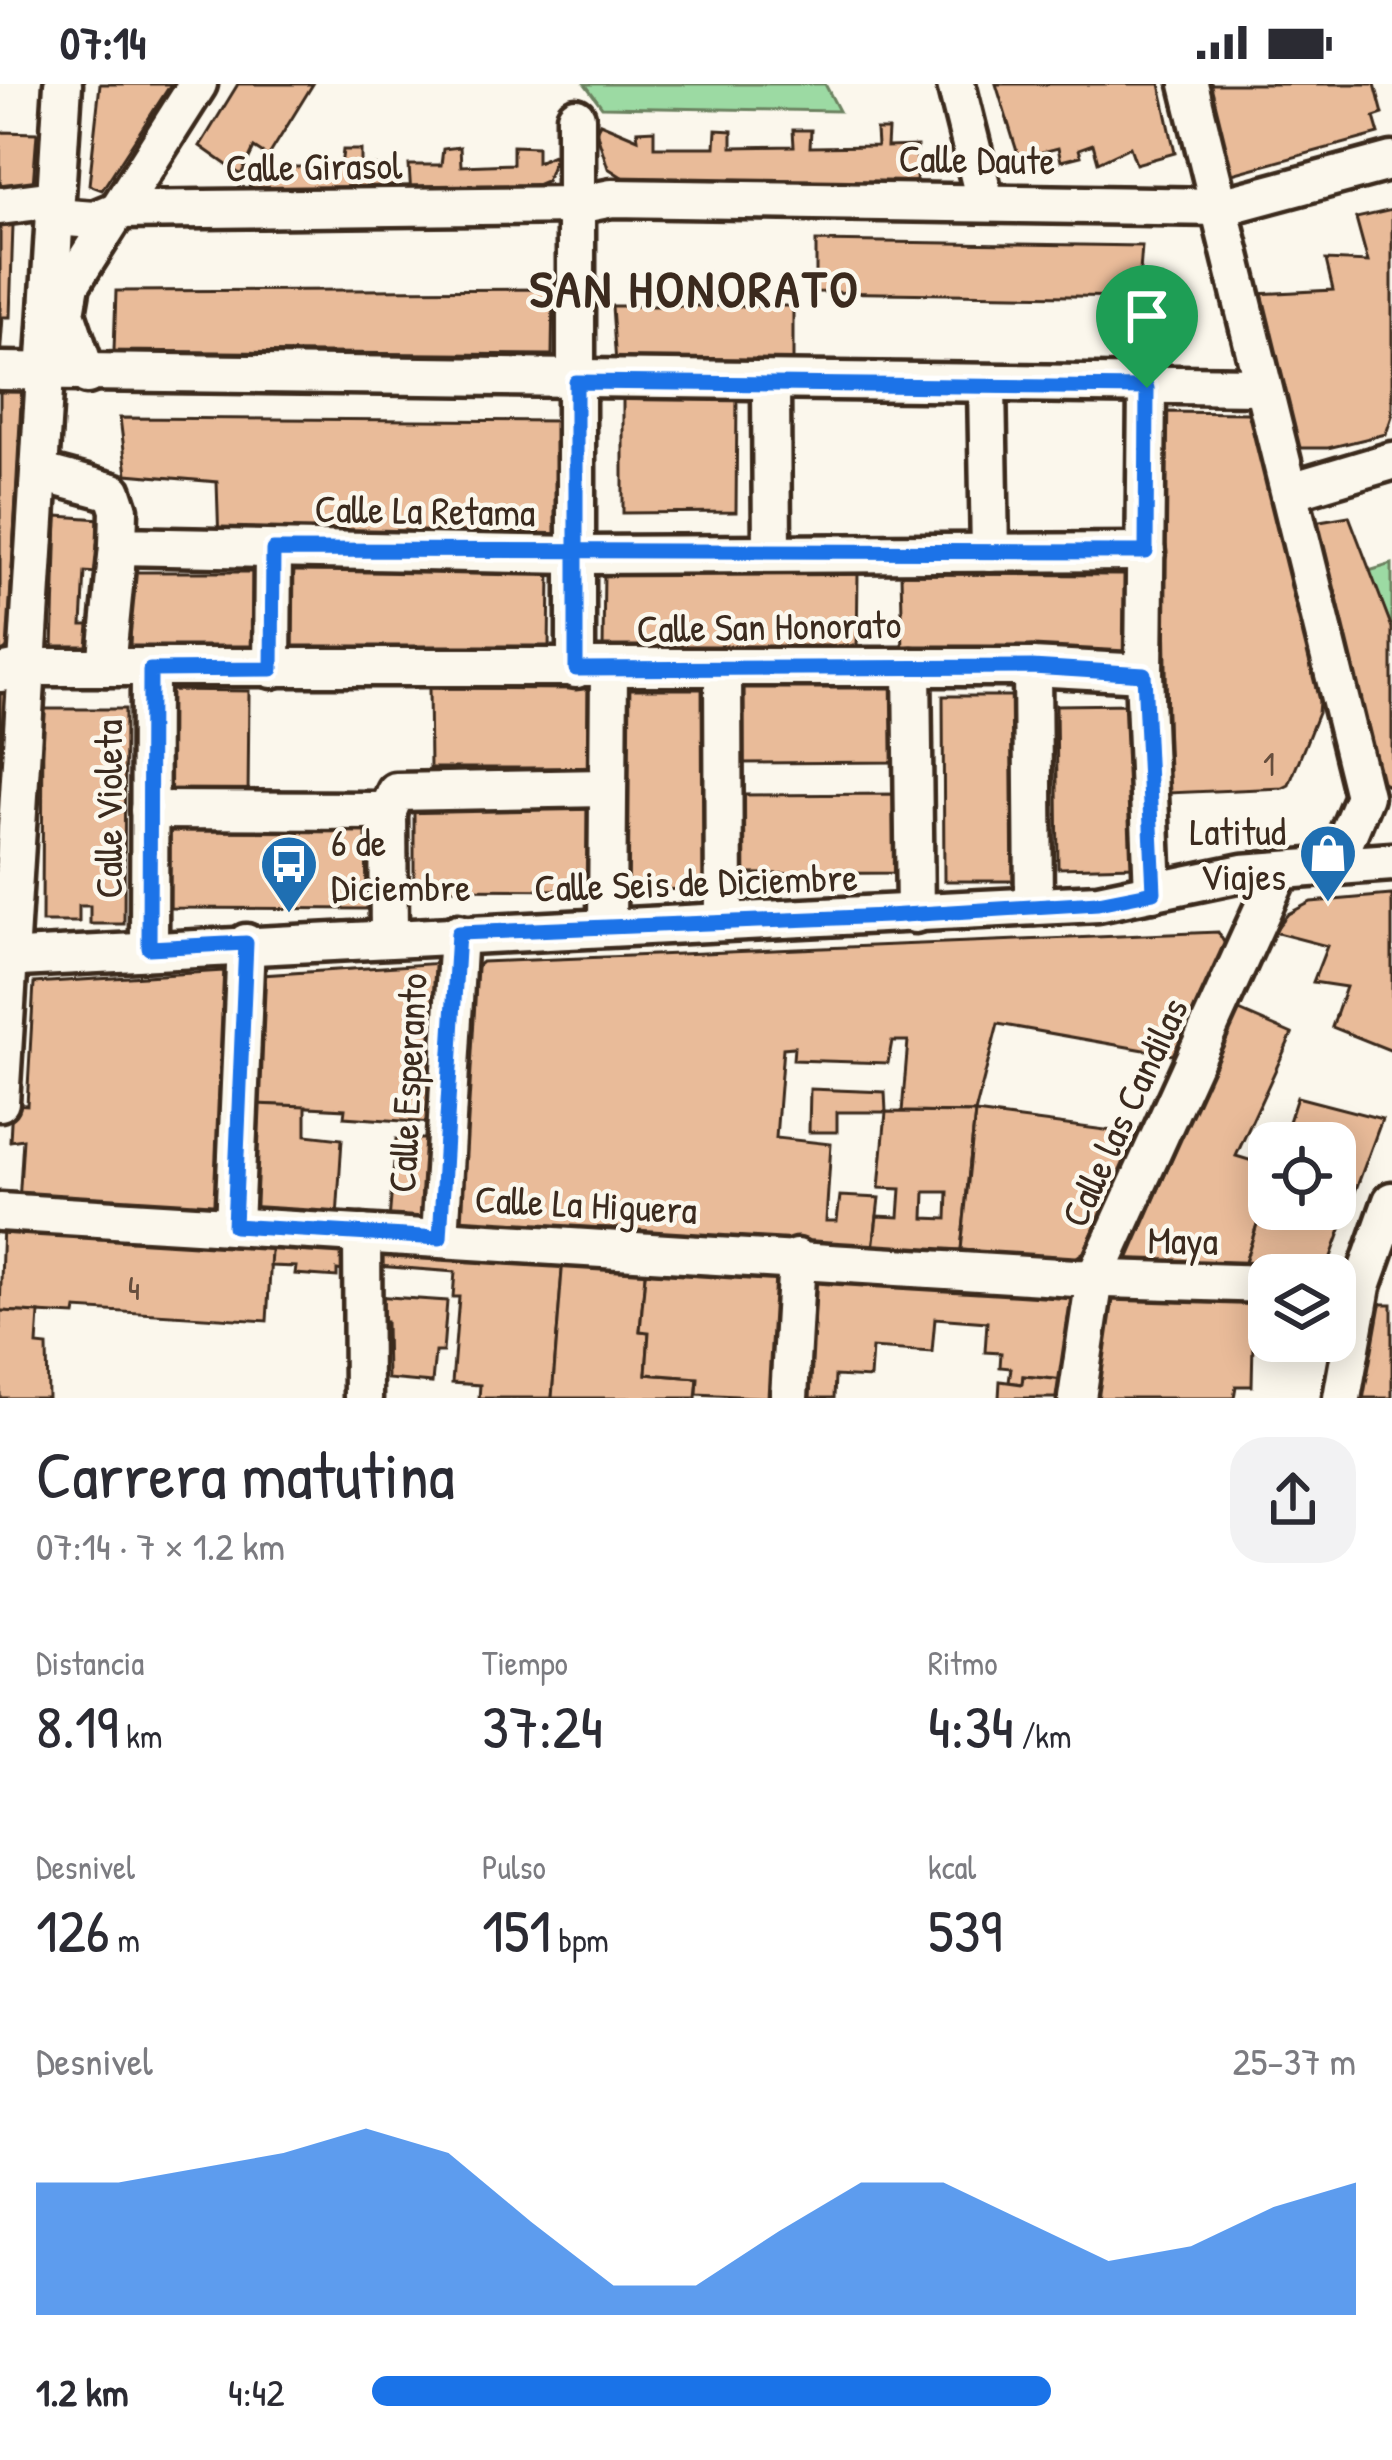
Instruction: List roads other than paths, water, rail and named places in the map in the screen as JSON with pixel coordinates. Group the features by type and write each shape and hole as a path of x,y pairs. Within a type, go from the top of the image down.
{"street":[{"path":"0,1102 15,670 42,473 63,84"},
{"path":"87,375 66,313 79,269 199,84"},
{"path":"956,84 985,201"},
{"path":"1189,84 1364,796 1344,844 1323,868"},
{"path":"576,117 577,555 606,788 607,927"},
{"name":"Calle Daute","path":"577,205 612,198 1221,207 1385,167"},
{"name":"Calle Girasol","path":"0,206 55,208 94,220 118,210 577,205"},
{"path":"0,371 576,382 1261,386"},
{"path":"771,384 772,553"},
{"path":"987,386 990,553"},
{"path":"1147,388 1144,674 1154,892"},
{"path":"1291,491 1392,461"},
{"path":"42,473 112,492 119,510 118,546"},
{"name":"Calle La Retama","path":"118,546 577,555 1146,552"},
{"name":"Calle Violeta","path":"106,667 118,546"},
{"path":"272,669 273,550"},
{"path":"724,667 724,922"},
{"path":"912,667 915,914"},
{"path":"1032,667 1034,906"},
{"name":"Calle San Honorato","path":"15,670 1032,667 1144,674"},
{"name":"Calle Violeta","path":"149,948 150,670"},
{"path":"389,937 388,811 396,792 606,788"},
{"path":"149,810 388,811"},
{"name":"Calle Seis de Diciembre","path":"6,958 1106,902 1214,877 1392,862"},
{"name":"Calle las Candilas","path":"1078,1398 1095,1278 1280,871"},
{"name":"Calle Esperanto","path":"440,1238 458,933"},
{"path":"234,1226 246,943"},
{"path":"1342,1398 1363,1286 1392,1201"},
{"name":"Calle La Higuera","path":"0,1212 1095,1278"},
{"path":"362,1234 363,1398"},
{"path":"789,1398 797,1258"},
{"name":"Maya","path":"1095,1278 1248,1283"}],"place":[{"name":"Latitud Viajes","path":"1328,904"},
{"name":"6 de Diciembre","path":"289,915"}],"district":[{"name":"SAN HONORATO","path":"695,289"}]}
